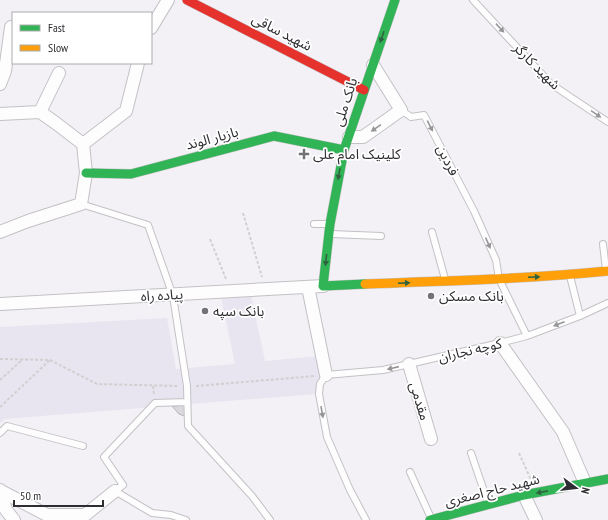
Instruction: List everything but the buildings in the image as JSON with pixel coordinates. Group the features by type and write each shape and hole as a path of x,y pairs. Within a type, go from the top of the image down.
{"main road":[{"name":"شهید ساقی","path":"188,0 364,90"},
{"name":"بانک ملی","path":"323,286 330,224 344,150 395,0"},
{"name":"بازیار الوند","path":"86,173 131,174 274,136 344,150"},
{"path":"323,286 499,279 570,275 607,271"},
{"name":"شهید حاج اصغری","path":"431,520 470,512 488,504 524,495 608,478"}],"street":[{"path":"152,26 168,0"},
{"path":"0,84 5,71 11,27"},
{"path":"83,144 126,111 138,64"},
{"path":"349,137 363,137 401,110 372,65"},
{"path":"40,112 59,73"},
{"path":"0,114 40,112 83,144 86,173 81,204 0,232"},
{"name":"پیاده راه","path":"0,304 323,286"},
{"path":"308,287 326,376"},
{"path":"500,343 563,432 585,483"},
{"name":"مقدمی","path":"409,364 431,439"},
{"path":"0,491 48,515 85,514 115,491"},
{"path":"0,491 5,515 14,520"},
{"path":"524,495 536,520"}],"lane":[{"name":"شهيد کارگر","path":"473,0 551,84 608,122"},
{"name":"فردین","path":"401,110 411,117 424,115 477,218 496,260 499,279"},
{"path":"81,204 148,225 172,295 187,386 188,426 252,496 270,520"},
{"path":"314,224 330,224"},
{"path":"432,232 445,281"},
{"path":"329,234 381,236"},
{"path":"604,244 607,271"},
{"path":"570,275 580,316"},
{"path":"499,279 527,336"},
{"name":"کوچه نجاران","path":"326,376 382,370 500,343 527,336 580,316 608,303"},
{"path":"326,376 320,384 319,394 327,437 350,490 366,520"},
{"path":"186,520 171,515 152,513 115,491 123,485 104,457 155,403 187,402"},
{"path":"0,433 7,426 83,446"},
{"path":"471,453 488,504"},
{"path":"410,472 431,520"}],"path":[{"path":"243,213 265,290"},
{"path":"210,239 230,292"},
{"path":"0,359 50,360 97,384 187,386 326,376"},
{"path":"0,380 23,359"},
{"path":"0,407 50,360"},
{"path":"519,453 537,492"}],"shaded area":[{"path":"251,295 265,361 319,356 323,372 316,394 5,419 0,423 0,327 167,318 176,369 235,364 221,297"}],"traffic: fast":[{"path":"365,284 323,286 330,224 344,150 395,0"},
{"path":"86,173 131,174 274,136 344,150"},
{"path":"430,520 524,495 608,479"}],"traffic: slow":[{"path":"365,284 517,278 608,271"}],"traffic: jam":[{"path":"187,0 364,90"}],"place":[{"name":"کلینیک امام علی","path":"304,154"},
{"name":"بانک مسکن","path":"431,296"},
{"name":"بانک سپه","path":"205,311"}]}
